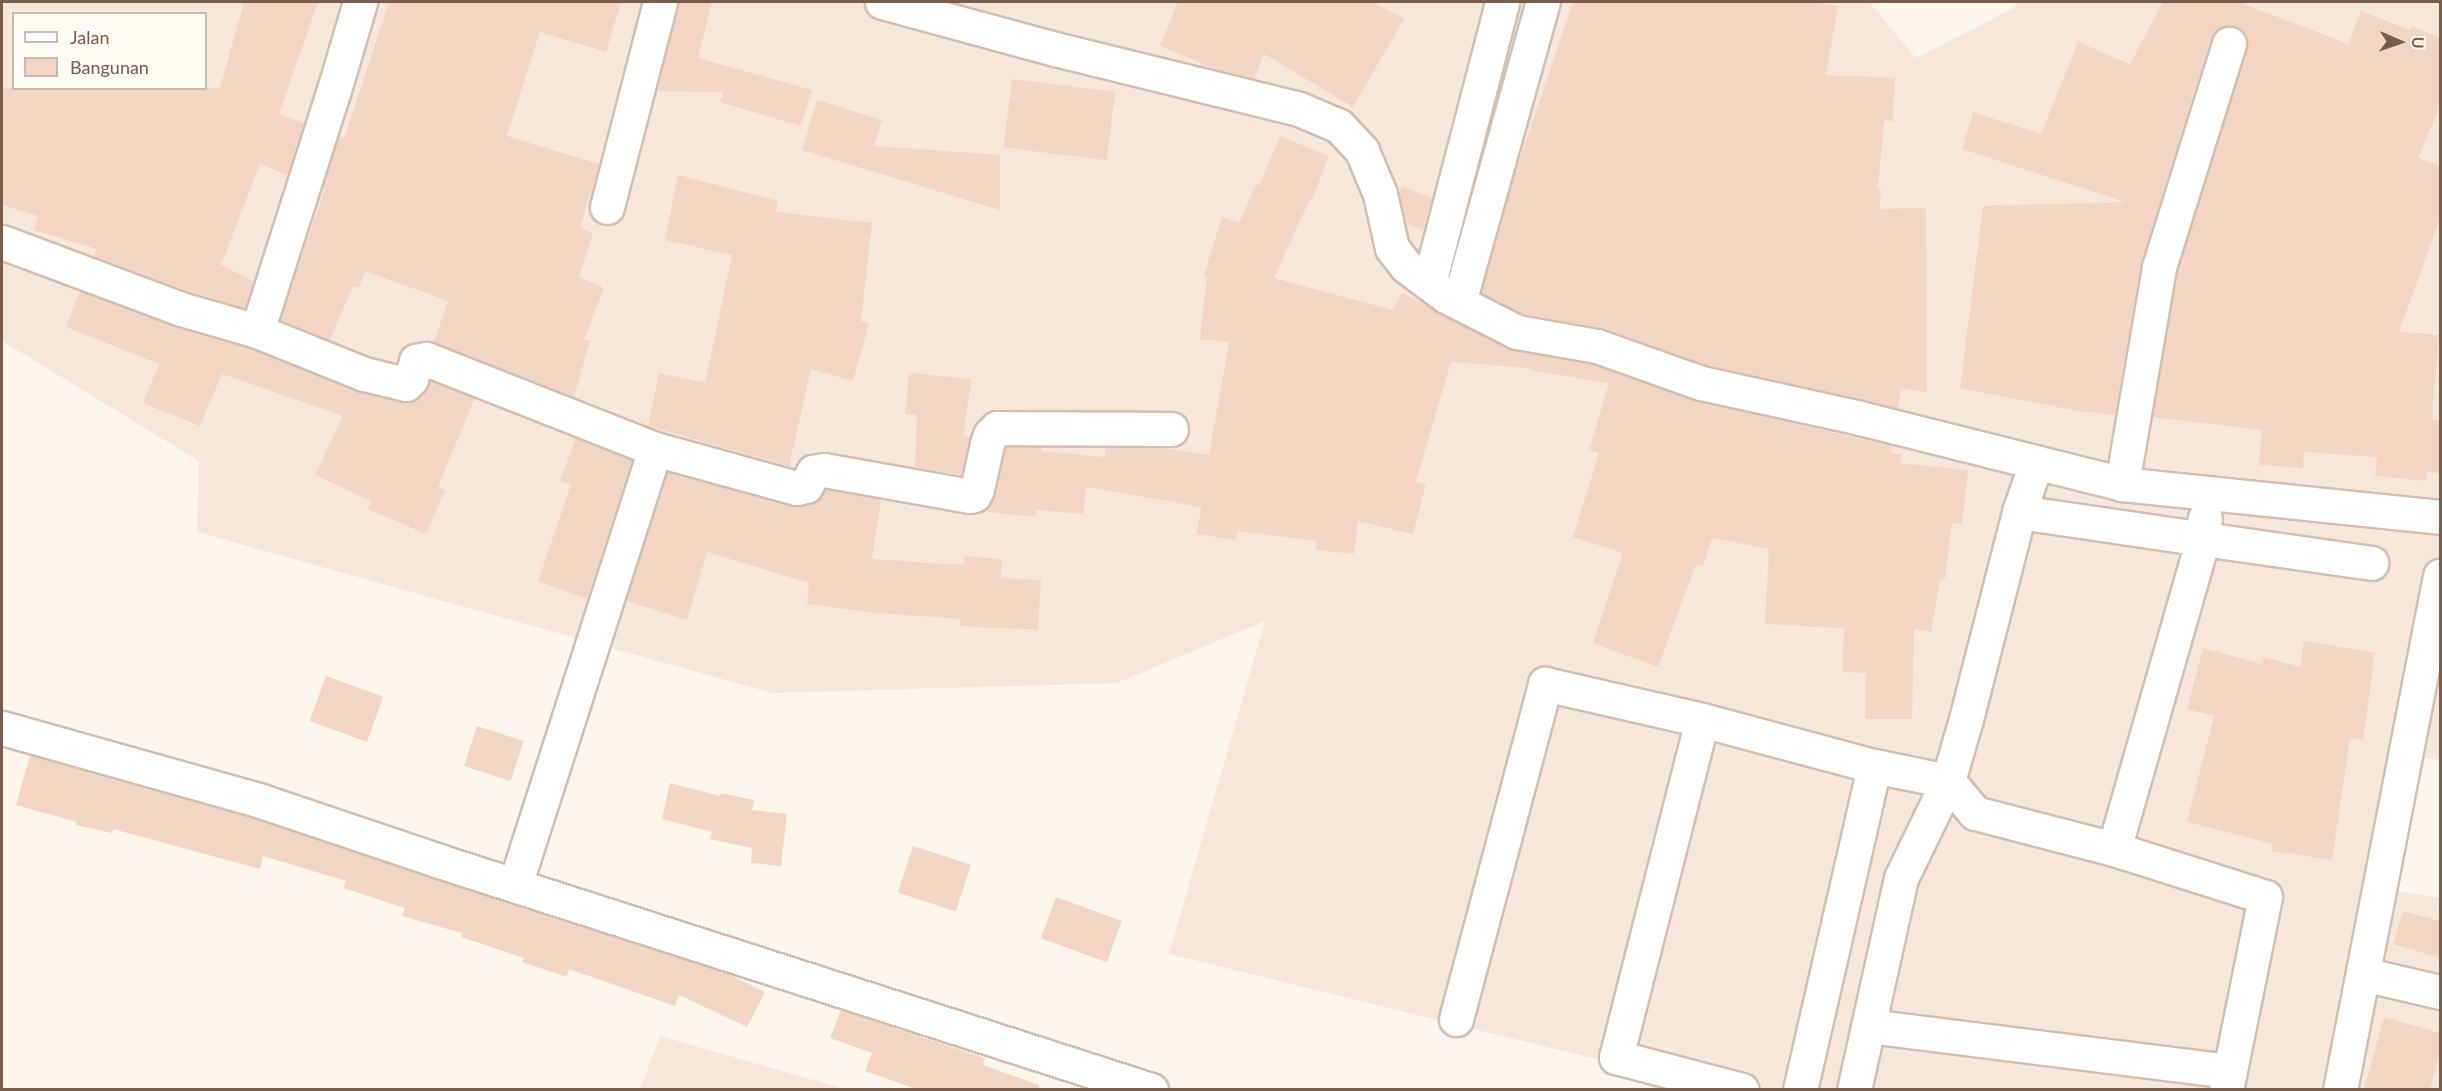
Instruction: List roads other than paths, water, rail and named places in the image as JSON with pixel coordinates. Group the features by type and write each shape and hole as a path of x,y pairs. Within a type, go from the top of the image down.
{"street":[{"path":"256,331 360,2"},
{"path":"607,207 660,2"},
{"path":"882,2 1055,50 1299,110 1339,126 1362,151 1380,194 1392,248 1406,266 1459,302 1517,332 1597,346 1701,383 1856,417 2122,484 2440,517"},
{"path":"1429,283 1502,2"},
{"path":"1459,302 1543,2"},
{"path":"2122,484 2159,267 2229,44"},
{"path":"2,242 160,302 256,331 364,374 402,384 411,379 417,361 426,359 655,449 798,488 806,486 813,472 824,470 966,496 976,493 990,435 997,428 1171,429"},
{"path":"517,878 655,449"},
{"path":"1854,1089 1902,878 1948,781 2019,512 2036,463"},
{"path":"2114,849 2203,539 2208,493"},
{"path":"2019,512 2371,563"},
{"path":"2340,1089 2440,576"},
{"path":"1456,1019 1545,684 1702,720 1874,766 1948,781 1975,813 2114,849 2265,897 2228,1080 1868,1026"},
{"path":"1702,720 1616,1057 1742,1089"},
{"path":"2,728 261,801 517,878 1151,1089"},
{"path":"1800,1089 1874,766"},
{"path":"2363,974 2440,992"}]}
